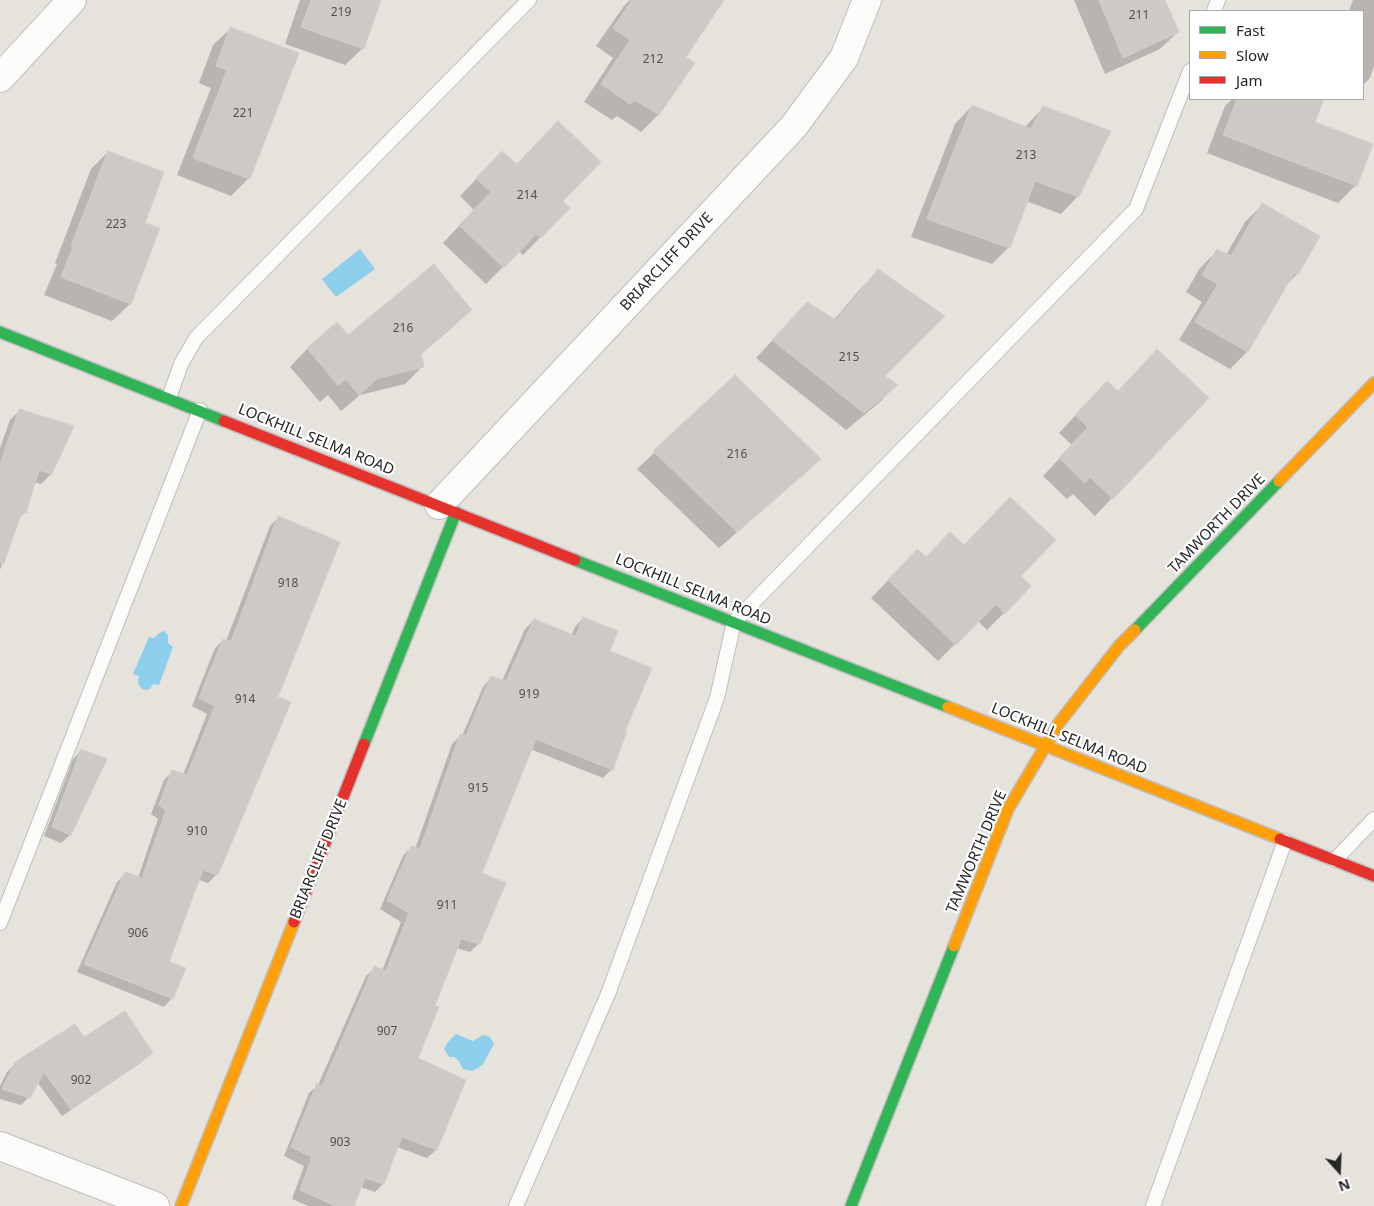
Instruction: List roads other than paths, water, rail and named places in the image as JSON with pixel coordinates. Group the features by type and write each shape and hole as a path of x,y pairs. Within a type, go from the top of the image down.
{"street":[{"path":"0,78 72,0"},
{"name":"BRIARCLIFF DRIVE","path":"181,1206 448,508 794,126 844,58 867,0"},
{"name":"LOCKHILL SELMA ROAD","path":"0,332 1374,876"},
{"name":"TAMWORTH DRIVE","path":"850,1206 1008,809 1059,723 1118,646 1374,383"},
{"path":"0,1146 155,1206"}],"lane":[{"path":"168,398 181,364 196,338 529,0"},
{"path":"516,1206 618,966 718,698 734,622 1136,209 1189,74"},
{"path":"0,923 200,410"},
{"path":"1335,860 1374,819"},
{"path":"1153,1206 1285,840"}],"water":[{"path":"360,249 375,269 336,297 322,279"},
{"path":"164,631 168,635 168,643 173,647 159,685 153,684 150,689 144,690 138,682 139,676 133,674 149,637 154,638"},
{"path":"456,1034 473,1041 483,1035 490,1037 494,1044 483,1064 478,1068 471,1071 463,1069 459,1061 454,1057 449,1057 444,1049"}]}
